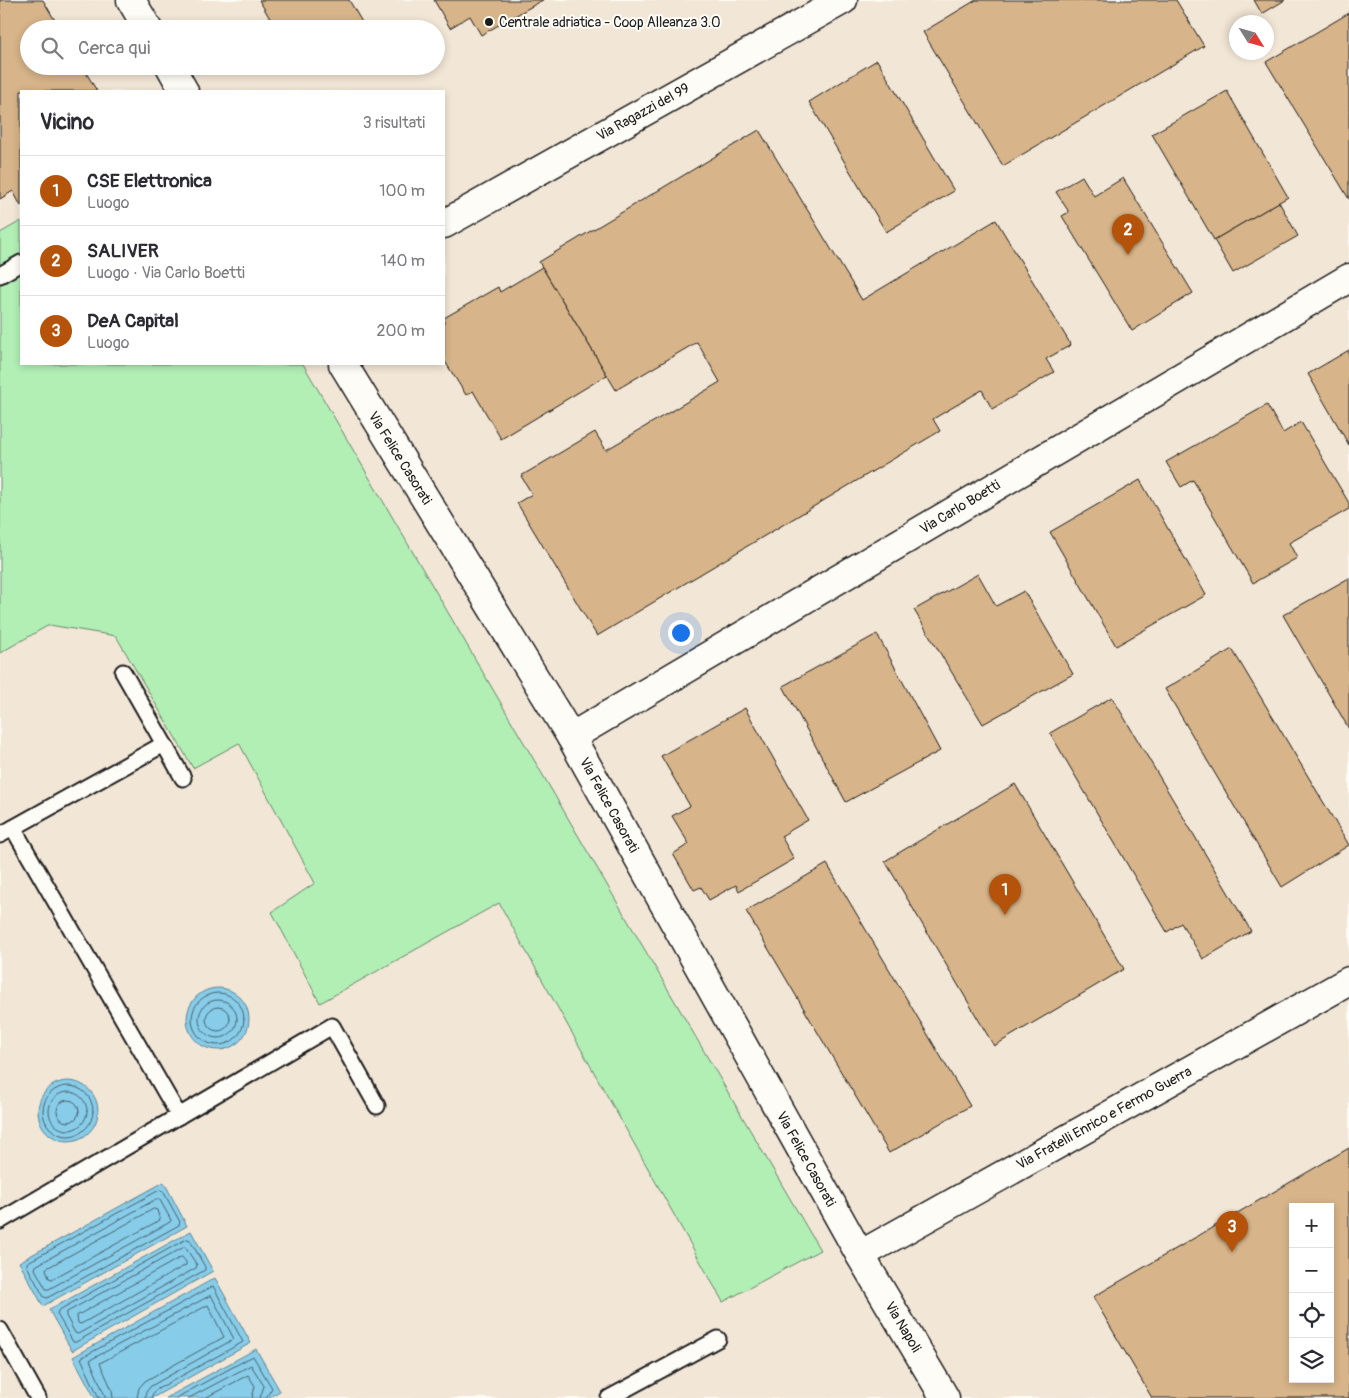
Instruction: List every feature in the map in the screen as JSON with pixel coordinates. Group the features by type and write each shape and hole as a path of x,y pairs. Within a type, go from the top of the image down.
{"street":[{"path":"131,0 143,20"},
{"name":"Via Ragazzi del 99","path":"445,223 843,0"},
{"path":"175,75 183,90"},
{"name":"Via Carlo Boetti","path":"571,737 1349,278"},
{"name":"Via Felice Casorati","path":"343,365 571,737 860,1255"},
{"name":"Via Fratelli Enrico e Fermo Guerra","path":"860,1255 1349,981"},
{"name":"Via Napoli","path":"860,1255 945,1398"}],"lane":[{"path":"0,275 20,264"},
{"path":"123,672 183,778"},
{"path":"164,744 6,832 179,1116"},
{"path":"0,1221 332,1026 377,1106"},
{"path":"0,1330 38,1398"},
{"path":"610,1398 718,1339"}],"shaded area":[{"path":"0,0 1349,0 1349,1398 0,1398"}],"green space":[{"path":"20,222 20,365 304,365 820,1250 723,1302 499,903 320,1003 272,912 315,883 239,743 193,768 116,636 49,625 0,653 0,233"}],"water":[{"path":"218,988 235,993 240,997 244,1002 249,1019 244,1036 240,1041 235,1045 218,1050 201,1045 196,1041 192,1036 187,1019 192,1002 196,997 201,993"},
{"path":"62,1081 74,1081 85,1086 93,1094 98,1105 96,1123 85,1136 74,1141 62,1141 51,1136 43,1128 38,1117 38,1105 43,1094 51,1086"},
{"path":"164,1182 187,1226 43,1306 19,1262"},
{"path":"191,1231 213,1271 72,1351 49,1310"},
{"path":"215,1278 251,1343 152,1398 95,1398 73,1357"},
{"path":"256,1349 280,1391 268,1398 166,1398"}],"building":[{"path":"0,0 43,0 55,20 20,20 20,75 87,75 96,90 20,90 20,204 13,191 0,199"},
{"path":"259,0 349,0 361,20 271,20"},
{"name":"Centrale adriatica - Coop Alleanza 3.0","path":"434,0 543,0 481,35 470,16 450,28"},
{"path":"976,0 1176,0 1204,46 1003,166 923,32"},
{"path":"1254,0 1285,0 1262,14"},
{"path":"1349,13 1349,199 1266,62 1274,60 1274,57"},
{"path":"877,60 954,191 886,232 809,102"},
{"path":"1227,91 1288,197 1214,240 1152,134"},
{"path":"759,130 862,300 996,220 1071,345 1046,359 1054,372 992,409 982,390 933,419 940,431 597,636 517,503 532,494 521,476 595,432 606,450 720,382 697,342 616,390 539,262"},
{"path":"1082,176 1094,196 1123,178 1193,293 1132,331 1062,216 1069,212 1056,192"},
{"path":"1279,202 1298,236 1233,273 1214,240"},
{"path":"542,267 607,375 501,439 473,391 466,395 445,362 445,317 498,287 500,292"},
{"path":"1349,350 1349,445 1308,374"},
{"path":"1267,405 1283,433 1301,422 1349,503 1349,509 1289,543 1297,558 1253,583 1193,480 1181,487 1166,462"},
{"path":"1140,480 1206,595 1116,646 1050,532"},
{"path":"978,574 996,606 1024,591 1073,674 983,724 914,610"},
{"path":"1349,578 1349,729 1283,615"},
{"path":"877,634 940,751 846,802 783,686"},
{"path":"1232,649 1349,845 1282,887 1165,689"},
{"path":"1112,697 1251,931 1203,959 1181,923 1167,932 1050,733"},
{"path":"745,708 808,820 781,836 794,859 739,891 736,885 709,900 701,887 694,890 673,854 689,844 672,816 690,806 661,756"},
{"path":"1015,784 1124,969 994,1046 885,861"},
{"path":"827,864 970,1106 889,1153 746,911"},
{"path":"1349,1148 1349,1398 1152,1398 1093,1297"}],"place":[{"name":"Centrale adriatica - Coop Alleanza 3.0","path":"489,22"},
{"name":"SALIVER","path":"1128,255"},
{"name":"CSE Elettronica","path":"1005,915"},
{"name":"DeA Capital","path":"1232,1252"}]}
